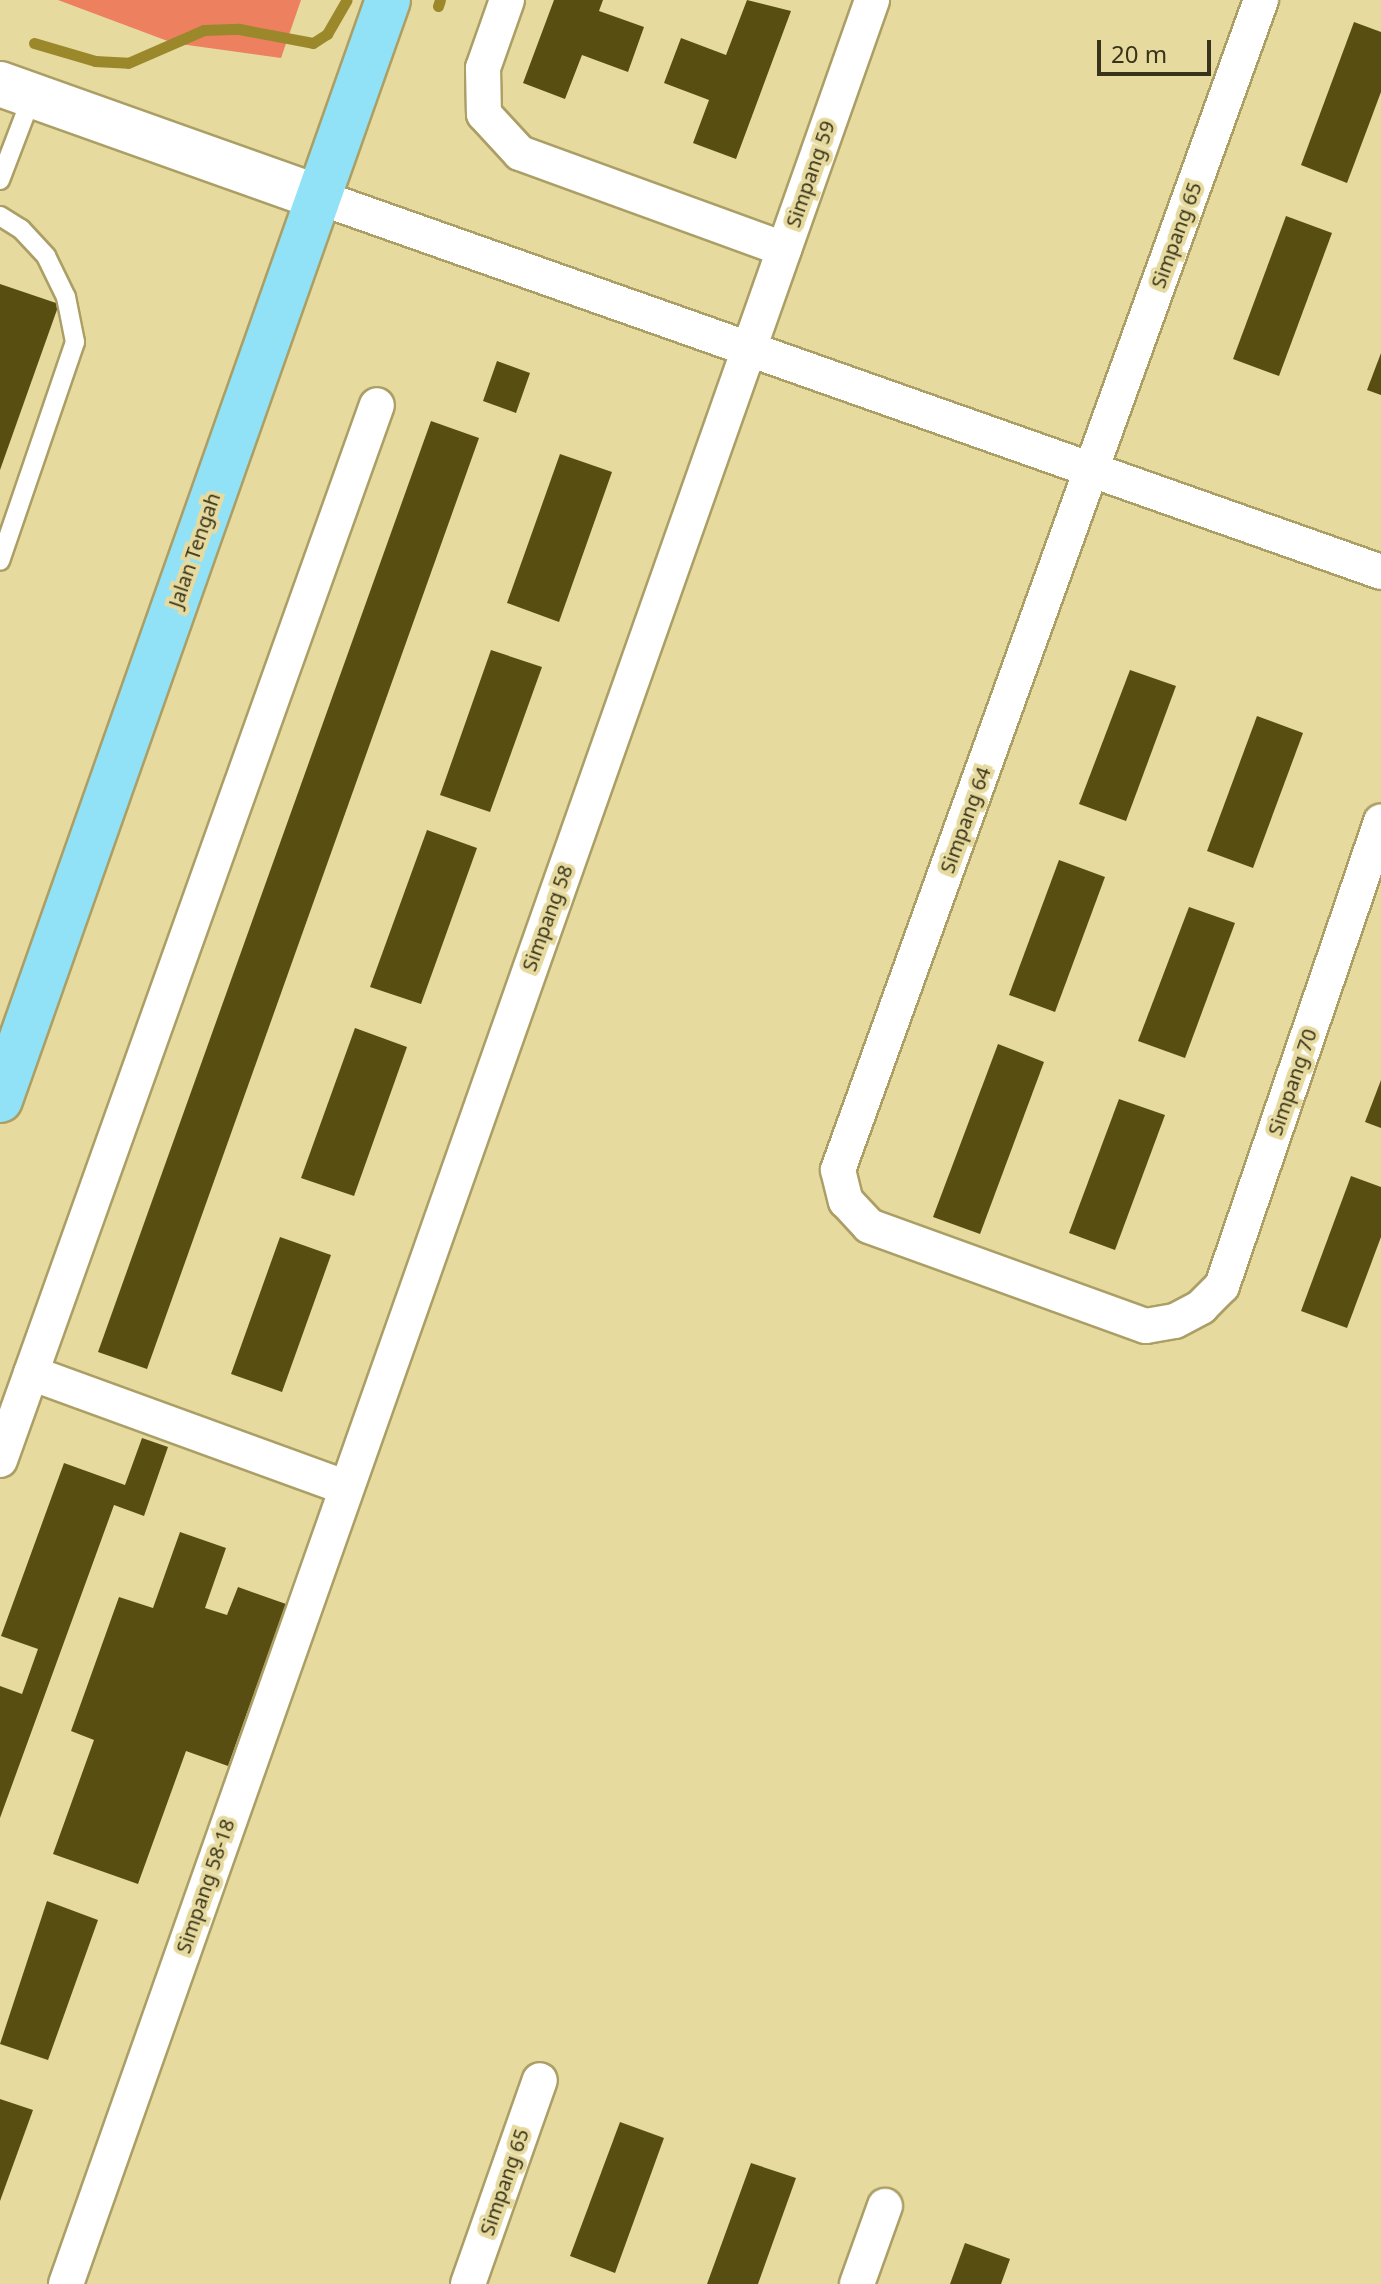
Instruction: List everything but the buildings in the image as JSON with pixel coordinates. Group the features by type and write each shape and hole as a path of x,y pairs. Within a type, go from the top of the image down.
{"main road":[{"name":"Jalan Tengah","path":"0,1100 388,0"}],"street":[{"path":"507,0 483,68 484,114 520,153 784,249"},
{"name":"Simpang 59","path":"748,349 872,0"},
{"name":"Simpang 65","path":"1091,470 1261,0"},
{"path":"16,90 1381,572"},
{"name":"Simpang 58","path":"345,1487 748,349"},
{"path":"0,1460 377,405"},
{"name":"Simpang 64","path":"1091,470 838,1170 846,1201 869,1226 1146,1326 1175,1321"},
{"name":"Simpang 70","path":"1175,1321 1201,1307 1222,1286 1381,821"},
{"path":"31,1373 345,1487"},
{"name":"Simpang 58-18","path":"66,2284 345,1487"},
{"name":"Simpang 65","path":"468,2284 540,2080"},
{"path":"857,2284 885,2206"}],"lane":[{"path":"0,180 16,90"},
{"path":"0,216 21,229 46,256 66,297 75,342 0,561"}],"shaded area":[{"path":"58,0 301,0 281,58 173,43"}],"waterway":[{"path":"34,43 95,61 128,63 204,30 239,29 313,43 327,34 347,0"},
{"path":"438,6 440,0"}]}
